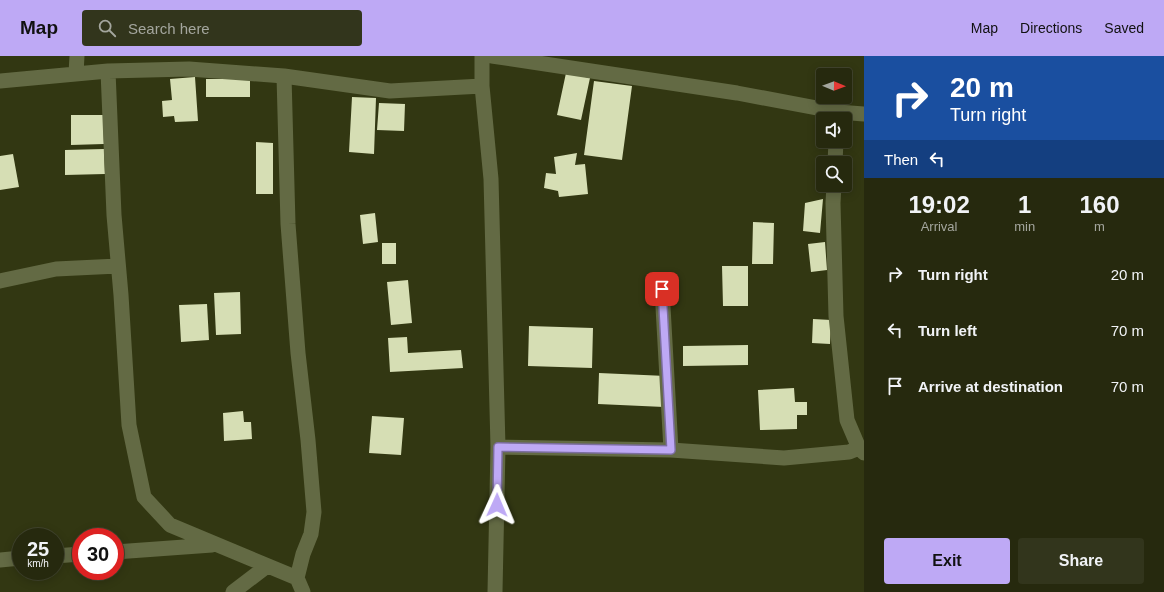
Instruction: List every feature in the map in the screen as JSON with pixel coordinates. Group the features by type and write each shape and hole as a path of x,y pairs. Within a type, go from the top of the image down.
{"street":[{"path":"76,73 77,56"},
{"path":"482,56 482,86 491,179 498,447 495,592"},
{"path":"492,56 737,94 824,112"},
{"path":"0,81 76,73 188,69 284,76 390,91 482,86"},
{"path":"108,71 114,215 129,424 144,497 170,525 296,578 303,592"},
{"path":"284,76 288,224 298,353 308,440 314,512 311,534 296,578"},
{"path":"852,114 864,114"},
{"path":"498,447 671,450 784,458 861,450 847,420 836,316 834,192"},
{"path":"0,281 56,269 118,266"},
{"path":"662,289 671,450"},
{"path":"124,551 215,545"},
{"path":"0,560 12,559"},
{"path":"233,592 267,566"}],"building":[{"path":"566,73 590,78 581,120 557,115"},
{"path":"195,77 198,121 175,122 174,116 163,117 162,101 172,100 170,79"},
{"path":"206,79 250,79 250,97 206,97"},
{"path":"594,81 632,86 622,160 584,155"},
{"path":"352,97 376,98 374,154 349,152"},
{"path":"379,103 405,104 404,131 377,130"},
{"path":"71,115 103,115 104,144 71,145"},
{"path":"256,142 273,143 273,194 256,194"},
{"path":"104,149 105,174 65,175 65,150"},
{"path":"577,153 575,165 585,164 588,194 559,197 558,191 544,188 546,173 556,174 554,157"},
{"path":"13,154 19,187 0,190 0,156"},
{"path":"823,199 820,233 803,231 805,203"},
{"path":"375,213 378,242 363,244 360,215"},
{"path":"753,222 774,223 773,264 752,264"},
{"path":"825,242 827,270 811,272 808,244"},
{"path":"382,243 396,243 396,264 382,264"},
{"path":"722,266 748,266 748,306 723,306"},
{"path":"408,280 412,323 391,325 387,282"},
{"path":"240,292 241,334 216,335 214,293"},
{"path":"207,304 209,340 181,342 179,305"},
{"path":"813,319 831,320 830,344 812,343"},
{"path":"529,326 593,328 592,368 528,366"},
{"path":"407,337 408,353 461,350 463,368 390,372 388,338"},
{"path":"748,345 748,365 683,366 683,346"},
{"path":"599,373 666,376 664,407 598,404"},
{"path":"794,388 795,402 807,402 807,415 797,415 797,429 760,430 758,390"},
{"path":"243,411 244,422 251,422 252,439 224,441 223,413"},
{"path":"372,416 404,418 401,455 369,453"}],"route":[{"path":"497,505 498,447 671,450 662,289"}]}
